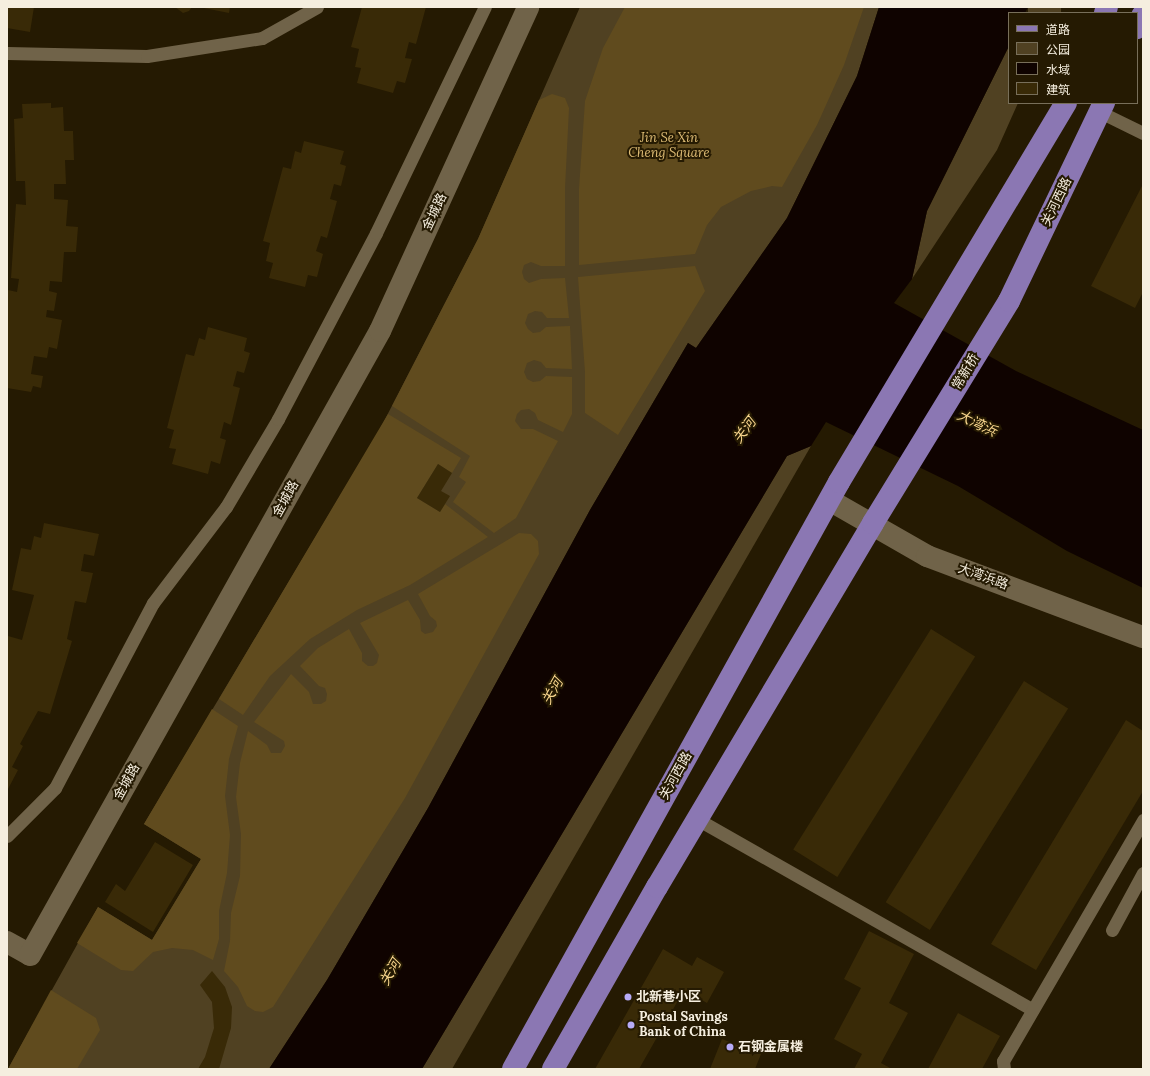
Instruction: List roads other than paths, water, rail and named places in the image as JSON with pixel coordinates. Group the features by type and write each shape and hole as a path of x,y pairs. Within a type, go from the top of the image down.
{"main road":[{"path":"1138,26 1143,14"},
{"path":"835,491 1065,104"},
{"name":"关河西路","path":"1010,300 1102,107"},
{"name":"常新桥","path":"873,524 1010,300"},
{"name":"关河西路","path":"513,1069 835,491"},
{"path":"552,1069 697,819 873,524"}],"street":[{"name":"金城路","path":"7,942 30,955 380,331 528,7"},
{"name":"大湾浜路","path":"835,491 873,524 927,556 1143,637"}],"lane":[{"path":"7,53 147,56 262,38 317,7"},
{"path":"7,836 55,788 153,603 226,507 278,419 376,233 485,7"},
{"path":"1102,107 1143,133"},
{"path":"697,819 1033,1010"},
{"path":"1004,1069 1003,1061 1143,820"},
{"path":"1112,930 1143,873"}],"water":[{"path":"879,7 1028,7 1026,12 1008,12 1008,48 927,211 912,279 894,303 1016,371 1143,430 1143,588 1067,551 958,486 826,422 811,446 787,456 422,1069 269,1069 327,980 428,808 590,510 688,343 696,348 787,218 857,76"}],"place":[{"name":"北新巷小区","path":"628,997"},
{"name":"Postal Savings Bank of China","path":"631,1025"},
{"name":"石钢金属楼","path":"730,1047"}],"park label":[{"name":"Jin Se Xin Cheng Square","path":"669,146"}],"water label":[{"name":"大湾浜","path":"977,423"},
{"name":"关河","path":"744,430"},
{"name":"关河","path":"552,691"},
{"name":"关河","path":"390,972"}]}
